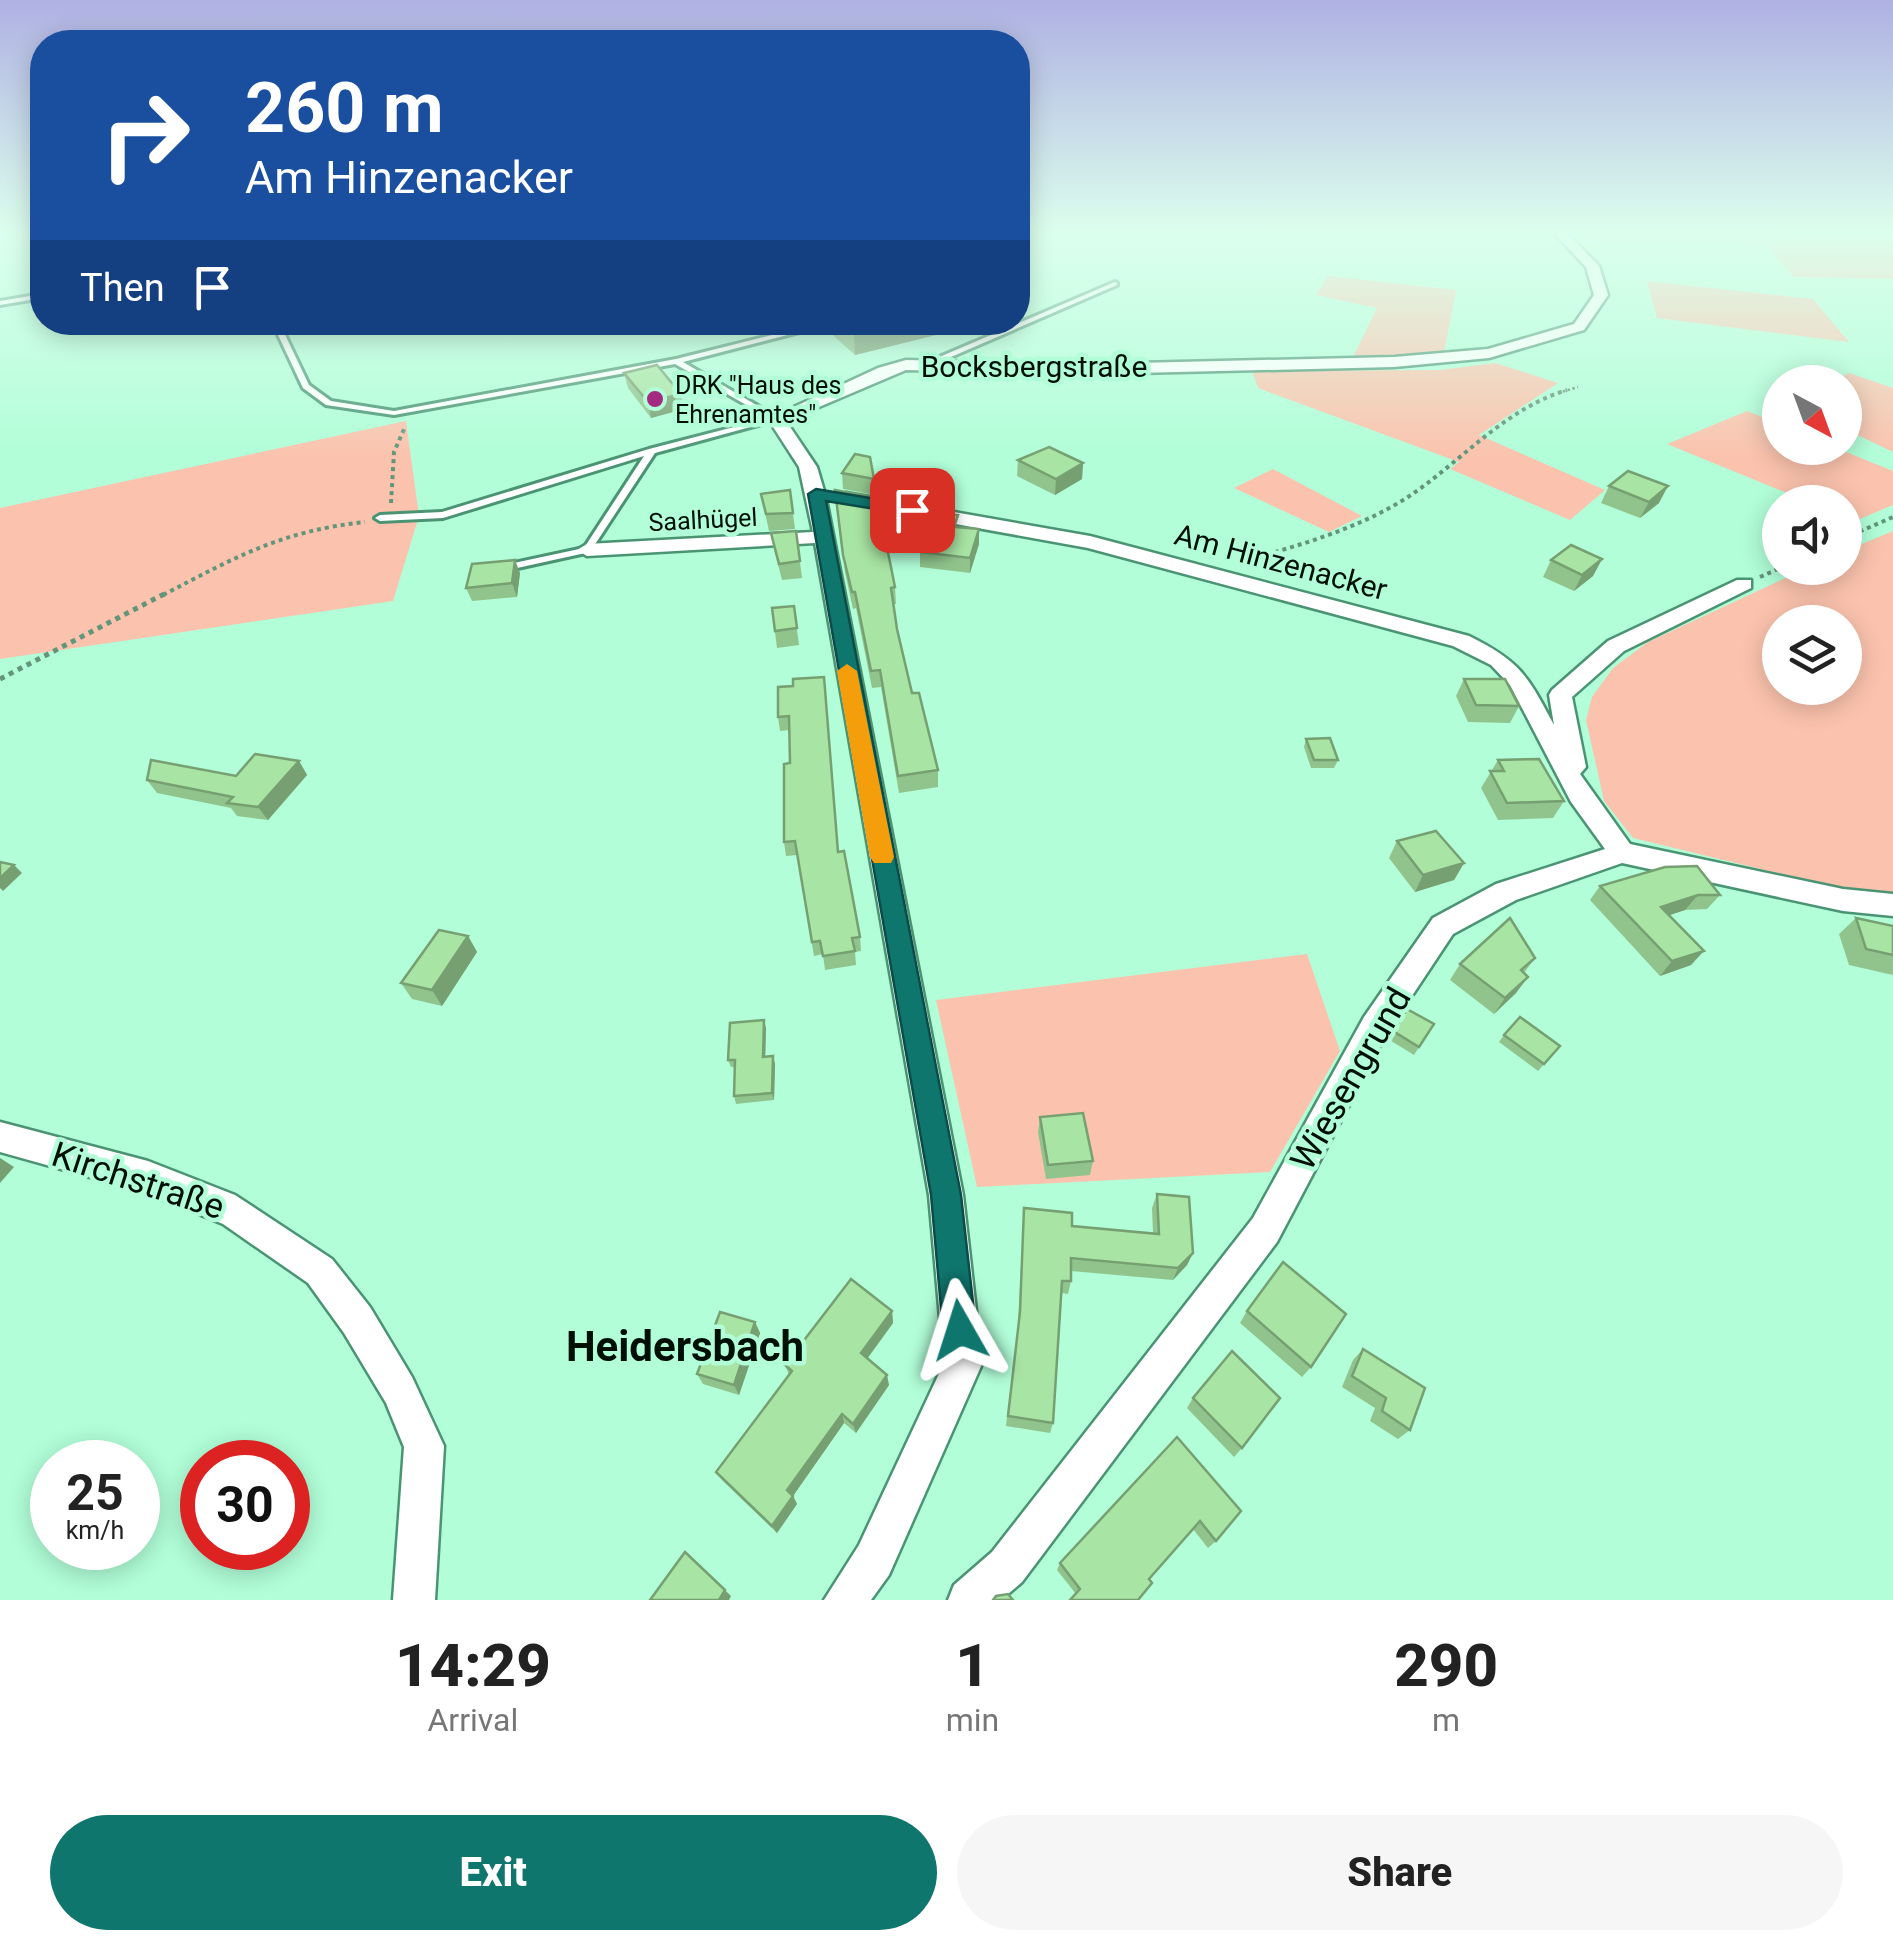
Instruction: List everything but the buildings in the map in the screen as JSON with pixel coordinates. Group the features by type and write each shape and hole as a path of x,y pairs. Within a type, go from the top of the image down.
{"street":[{"name":"Bocksbergstraße","path":"776,419 884,371 927,364 1094,369 1394,362 1489,353 1580,326 1591,309"},
{"path":"776,419 808,467 816,494 946,1195 963,1364 874,1560 845,1600"},
{"name":"Am Hinzenacker","path":"816,494 1090,542 1462,641 1500,660 1519,681 1580,796 1622,853"},
{"name":"Saalhügel","path":"587,550 822,537"},
{"path":"1580,796 1560,695 1616,646 1744,584"},
{"name":"Wiesengrund","path":"969,1600 1007,1567 1266,1230 1375,1026 1443,926 1506,892 1622,853 1655,856 1843,900 1893,905"},
{"name":"Kirchstraße","path":"0,1137 148,1177 235,1212 320,1271 382,1362 424,1446 414,1600"}],"lane":[{"path":"1030,320 1057,309"},
{"path":"281,335 306,386 330,403 394,413 676,360 781,335"},
{"path":"927,364 995,335"},
{"path":"676,360 776,419"},
{"path":"380,518 443,515 652,451 776,419"},
{"path":"487,570 538,563 587,550 652,451"}],"path":[{"path":"1208,573 1362,522 1409,496 1488,434 1560,390 1578,387"},
{"path":"0,678 262,543 326,526 380,518 390,510 399,433 410,422"},
{"path":"1862,531 1893,517"}],"shaded area":[{"path":"1377,309 1452,309 1444,353 1352,359"},
{"path":"1654,309 1821,309 1849,342 1657,318"},
{"path":"1495,363 1558,383 1479,435 1605,490 1570,520 1450,469 1459,462 1258,388 1252,371 1440,370"},
{"path":"1862,377 1893,388 1893,452 1862,437"},
{"path":"1747,411 1762,417 1762,465 1862,465 1862,458 1893,471 1893,505 1862,518 1862,485 1767,485 1667,444"},
{"path":"406,421 419,516 393,601 0,659 0,508"},
{"path":"1273,469 1362,516 1329,532 1234,488"},
{"path":"1893,531 1893,894 1839,888 1633,838 1604,801 1586,720 1592,697 1613,668 1648,642 1770,585 1862,585 1862,544"},
{"path":"1307,954 1340,1051 1270,1172 977,1187 936,1000"}],"slow traffic":[{"path":"847,671 882,857"}],"place":[{"name":"DRK \"Haus des Ehrenamtes\"","path":"655,399"}],"district":[{"name":"Heidersbach","path":"685,1346"}],"route":[{"path":"912,510 816,494 946,1195 960,1330"}]}
